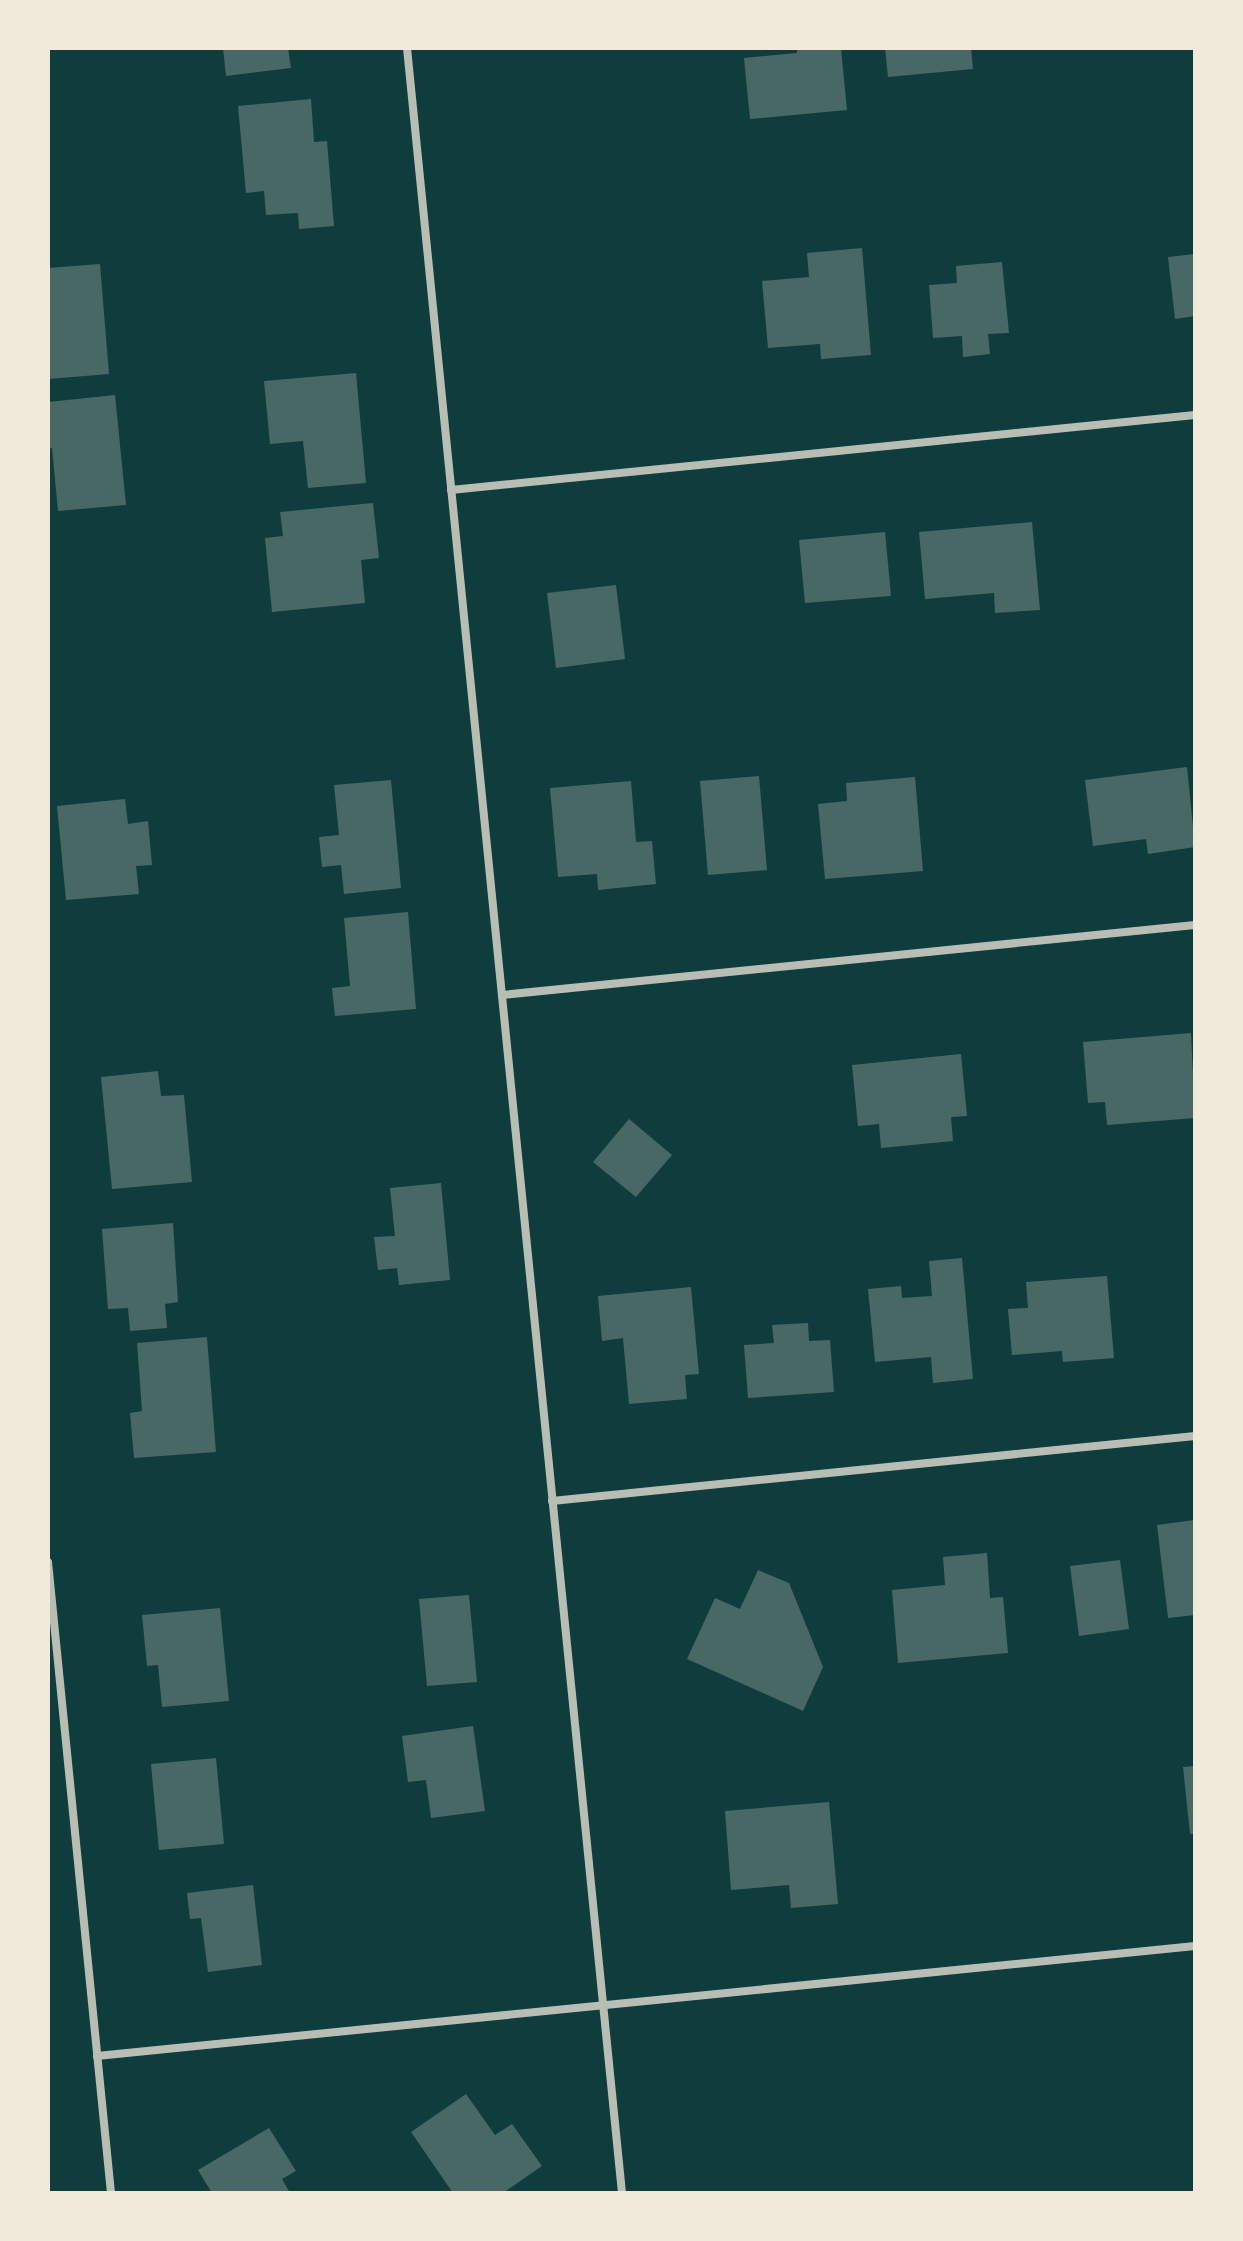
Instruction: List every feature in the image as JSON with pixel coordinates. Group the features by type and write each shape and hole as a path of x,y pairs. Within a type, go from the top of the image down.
{"street":[{"path":"407,48 622,2193"},
{"path":"451,490 1195,415"},
{"path":"502,995 1195,925"},
{"path":"552,1501 1195,1436"},
{"path":"48,1562 111,2193"},
{"path":"97,2056 1195,1946"}],"building":[{"path":"223,48 288,48 291,68 226,76"},
{"path":"797,48 841,48 847,110 750,119 744,58 797,53"},
{"path":"885,48 971,48 973,69 888,77"},
{"path":"311,99 314,142 327,141 334,226 299,229 298,213 266,215 264,191 246,193 238,106"},
{"path":"862,248 871,355 821,359 820,344 768,348 762,281 809,277 807,253"},
{"path":"1195,254 1195,316 1175,319 1168,257"},
{"path":"1002,262 1009,333 988,334 990,354 963,357 962,336 933,338 929,285 957,283 956,266"},
{"path":"100,264 109,374 48,379 48,268"},
{"path":"356,373 366,483 308,488 303,441 270,444 264,381"},
{"path":"115,395 126,505 58,511 52,448 48,449 48,402"},
{"path":"373,503 379,558 361,560 365,603 272,612 265,538 283,536 280,512"},
{"path":"1032,522 1040,610 995,613 994,593 925,599 919,532"},
{"path":"885,532 891,596 805,603 799,540"},
{"path":"616,585 625,659 556,668 547,593"},
{"path":"1187,767 1195,847 1148,854 1146,839 1093,846 1085,780"},
{"path":"759,776 767,870 708,875 700,781"},
{"path":"915,777 923,871 825,879 818,804 847,801 846,783"},
{"path":"391,780 401,888 344,894 341,865 322,867 319,837 339,835 334,785"},
{"path":"631,781 636,842 652,841 656,884 598,890 597,874 558,877 550,788"},
{"path":"125,799 128,824 148,821 152,865 136,866 139,894 66,900 57,806"},
{"path":"408,912 416,1009 335,1016 332,988 350,986 344,918"},
{"path":"1191,1033 1195,1118 1107,1125 1105,1102 1088,1103 1083,1042"},
{"path":"961,1054 967,1116 951,1117 953,1141 881,1148 879,1124 858,1126 852,1065"},
{"path":"158,1071 161,1096 184,1095 192,1182 112,1189 101,1077"},
{"path":"629,1119 672,1155 636,1197 593,1162"},
{"path":"441,1183 450,1280 399,1285 397,1268 378,1270 374,1237 395,1236 390,1188"},
{"path":"173,1223 178,1302 165,1304 167,1328 130,1331 128,1308 108,1309 102,1229"},
{"path":"962,1258 973,1379 933,1383 931,1357 875,1362 868,1289 901,1286 902,1298 932,1296 929,1261"},
{"path":"1107,1276 1114,1358 1063,1362 1062,1351 1012,1355 1008,1309 1028,1308 1026,1282"},
{"path":"691,1287 699,1374 685,1375 687,1399 629,1404 623,1338 602,1341 598,1296"},
{"path":"808,1323 809,1341 830,1340 834,1392 748,1398 744,1345 774,1343 772,1325"},
{"path":"207,1337 216,1452 134,1458 130,1413 142,1411 137,1343"},
{"path":"1195,1520 1195,1615 1168,1618 1157,1525"},
{"path":"987,1553 990,1598 1003,1597 1008,1653 898,1663 892,1590 945,1585 943,1557"},
{"path":"1120,1560 1129,1629 1079,1636 1070,1566"},
{"path":"758,1570 789,1583 823,1667 803,1711 687,1659 715,1598 740,1609"},
{"path":"469,1595 477,1682 427,1686 419,1599"},
{"path":"220,1608 229,1701 162,1707 158,1665 147,1666 142,1615"},
{"path":"473,1726 485,1811 431,1818 426,1780 408,1782 402,1736"},
{"path":"216,1758 224,1844 159,1850 151,1764"},
{"path":"1195,1766 1195,1834 1190,1834 1183,1767"},
{"path":"829,1802 838,1904 791,1908 789,1885 731,1890 725,1811"},
{"path":"253,1885 262,1965 208,1972 201,1918 190,1919 187,1893"},
{"path":"466,2094 495,2135 512,2124 542,2166 503,2193 453,2193 411,2132"},
{"path":"269,2128 296,2171 282,2179 290,2193 212,2193 198,2170"}]}
